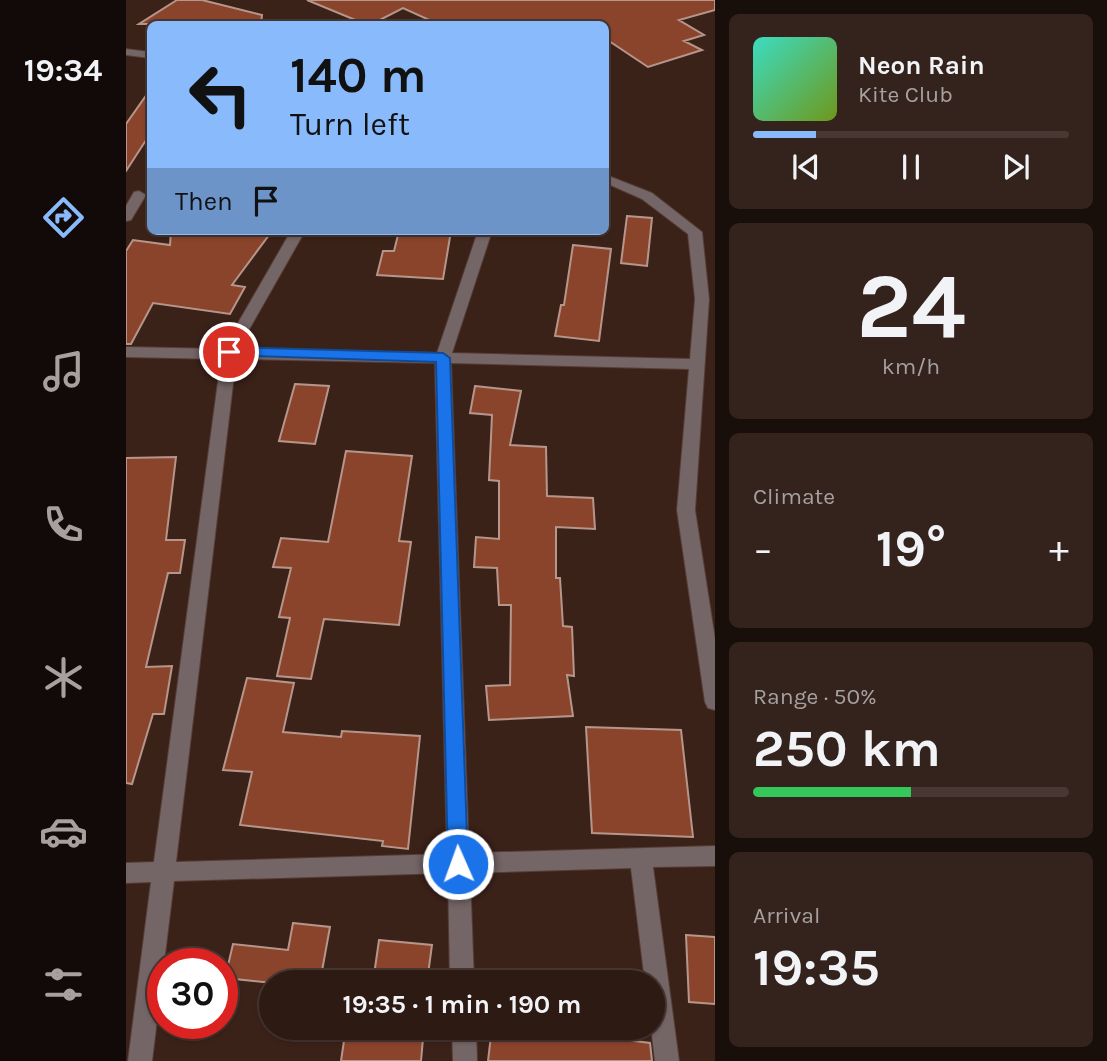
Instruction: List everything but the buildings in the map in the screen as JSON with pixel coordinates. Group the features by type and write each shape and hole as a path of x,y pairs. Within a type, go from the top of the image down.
{"street":[{"path":"126,52 147,55"},
{"path":"609,180 647,196 695,232 702,299 686,510 715,702"},
{"path":"126,217 139,195"},
{"path":"140,1061 229,352 296,235"},
{"path":"462,970 443,358 484,235"},
{"path":"126,352 229,352 696,364"},
{"path":"126,873 715,856"},
{"path":"641,858 667,1061"},
{"path":"464,1040 465,1061"}],"route":[{"path":"229,352 443,358 458,864"}]}
